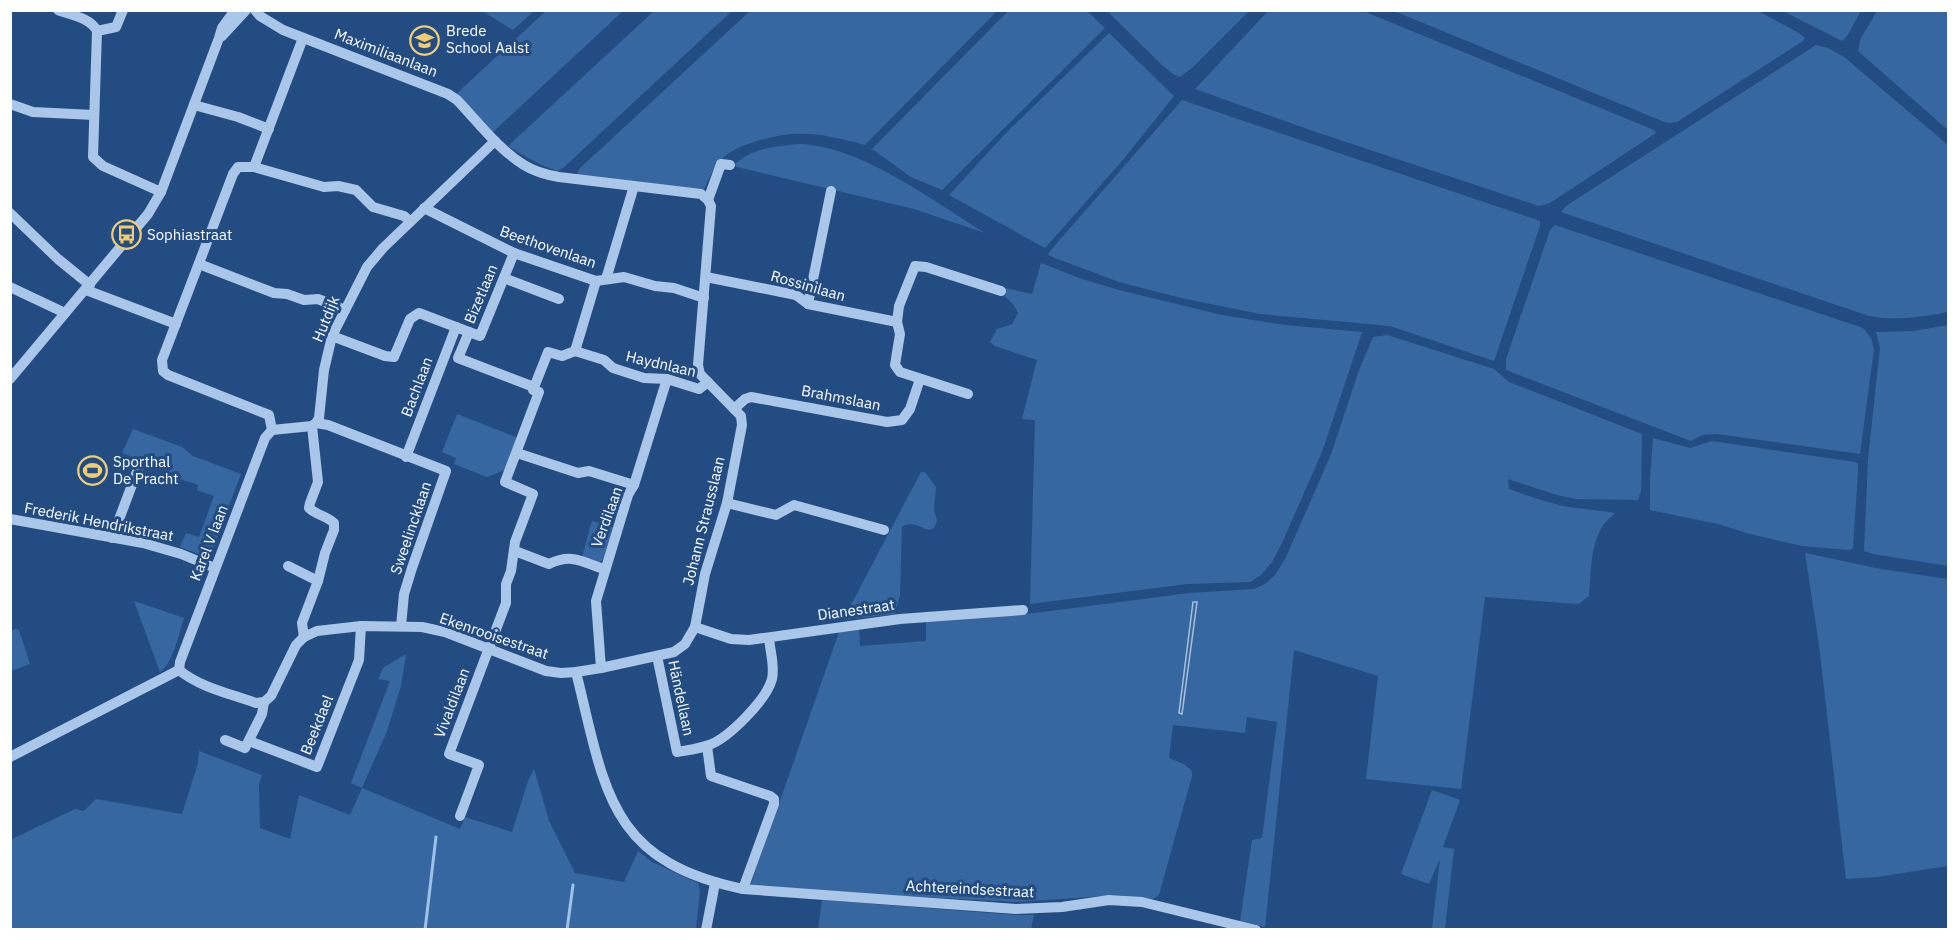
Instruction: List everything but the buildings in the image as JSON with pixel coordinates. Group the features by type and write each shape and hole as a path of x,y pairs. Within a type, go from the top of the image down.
{"street":[{"path":"58,10 88,22 97,32 93,157 97,162 161,192"},
{"path":"97,32 116,27 123,10"},
{"path":"10,379 139,227 161,192 225,21 235,10"},
{"path":"219,38 246,10"},
{"name":"Maximiliaanlaan","path":"255,10 260,16 283,30 448,94 457,100 495,141"},
{"path":"255,167 303,38"},
{"path":"10,105 33,112 94,115"},
{"path":"194,105 238,117 269,129"},
{"path":"495,141 525,166 541,173 701,194 708,200 711,206 698,366 700,374 734,409"},
{"name":"Hutdijk","path":"304,637 302,623 334,530 334,523 309,508 318,482 314,424 319,418 324,370 332,336 367,267 410,221 495,141"},
{"path":"708,200 721,164 730,165"},
{"path":"314,424 272,430 269,415 163,371 162,360 233,174 238,167 255,167 324,187 338,186 356,190 373,207 404,216 410,221"},
{"path":"489,649 506,603 506,584 515,542 534,494 506,482 539,392 533,390 548,352 562,356 575,351 634,186"},
{"path":"808,304 831,191"},
{"name":"Beethovenlaan","path":"424,208 514,254 601,280 624,277 655,286 674,288 704,298"},
{"path":"10,213 88,287 176,324"},
{"name":"Bizetlaan","path":"469,332 480,336 514,254"},
{"path":"199,264 274,293 287,294 304,300 318,299 345,310"},
{"path":"968,394 900,372 895,365 900,334 897,322 899,306 915,266 926,267 1001,291"},
{"name":"Rossinilaan","path":"706,277 796,295 808,304 897,322"},
{"path":"504,278 559,299"},
{"path":"10,287 65,313"},
{"path":"332,336 385,356 394,357 410,319 419,313 469,332 458,358 534,387"},
{"name":"Bachlaan","path":"406,457 456,327"},
{"name":"Haydnlaan","path":"575,351 604,360 613,368 644,378 667,379 699,389 708,382"},
{"name":"Verdilaan","path":"601,668 596,601 604,569 628,495 634,485 667,379"},
{"name":"Brahmslaan","path":"734,409 745,399 751,397 887,422 902,420 910,409 920,379"},
{"name":"Johann Strausslaan","path":"576,672 674,652 692,636 705,574 727,502 742,424 741,416 734,409"},
{"name":"Sweelincklaan","path":"314,424 328,425 446,471 404,594 401,626"},
{"name":"Karel V laan","path":"179,670 180,662 265,438 272,430"},
{"path":"517,453 578,473 590,471 634,485"},
{"path":"112,538 141,461"},
{"path":"727,502 776,515 794,505 884,530"},
{"name":"Frederik Hendrikstraat","path":"10,519 163,549 215,568"},
{"path":"514,551 549,564 562,558 571,558 604,569"},
{"path":"288,566 318,581"},
{"name":"Dianestraat","path":"695,627 731,639 770,638 900,619 1023,610"},
{"name":"Ekenrooisestraat","path":"304,637 317,631 361,626 422,627 445,632 546,671 576,672"},
{"name":"Beekdael","path":"225,740 245,747 249,741 316,767 359,660 361,626"},
{"path":"10,757 179,670 188,677 245,699 256,703 264,702 271,696 296,645 304,637"},
{"name":"Händellaan","path":"657,656 677,752 715,743 748,715 767,692 772,678 773,664 770,638"},
{"name":"Vivaldilaan","path":"460,816 479,765 449,754 489,649"},
{"path":"576,672 597,763 618,813 632,833 647,848 665,860 715,883 706,930"},
{"path":"249,741 262,714 264,702"},
{"name":"Händellaan","path":"707,746 711,776 774,799 743,889"},
{"name":"Achtereindsestraat","path":"715,883 743,889 1017,909 1062,907 1109,900 1142,902 1256,930"}],"shaded area":[{"path":"1009,10 1087,11 1105,28 942,190 911,177 872,149"},
{"path":"1269,10 1363,11 1654,130 1656,133 1550,203 1539,206 1195,89"},
{"path":"482,11 534,11 513,30"},
{"path":"546,11 623,11 492,133 455,95"},
{"path":"654,11 732,11 563,168 557,171 550,169 508,146"},
{"path":"750,11 997,11 865,145 810,134 784,135 754,142 733,151 722,159 713,170 703,192 576,176 579,169"},
{"path":"1107,11 1249,11 1180,77 1162,65"},
{"path":"1394,11 1758,11 1805,38 1677,122 1667,123"},
{"path":"1783,11 1861,11 1842,41"},
{"path":"1877,11 1948,11 1948,130 1858,51 1860,40"},
{"path":"1109,33 1174,96 1122,161 1045,248 949,195 1006,133"},
{"path":"1816,45 1828,48 1844,57 1948,145 1948,312 1899,318 1869,316 1561,212 1566,206"},
{"path":"1182,100 1540,221 1494,361 1390,326 1260,314 1181,298 1119,282 1050,256 1048,254 1057,243"},
{"path":"800,144 823,147 847,154 872,165 920,191 985,233 914,209 733,166 756,152 773,147"},
{"path":"1555,225 1863,328 1871,338 1874,349 1860,454 1717,434 1702,435 1691,441 1506,370 1506,359 1550,230"},
{"path":"1041,263 1119,290 1222,315 1285,325 1362,332 1322,452 1282,543 1272,562 1261,575 1250,582 1187,584 1030,604 1035,420 1022,419 1037,360 995,346 990,342 997,329 1012,324 1018,313 1013,304 994,286 1032,294"},
{"path":"1948,325 1948,566 1864,551 1868,459 1880,348 1876,332 1914,331"},
{"path":"1387,335 1494,369 1509,382 1642,434 1641,491 1638,500 1576,499 1508,479 1509,489 1542,500 1563,506 1615,513 1603,525 1598,535 1592,560 1589,596 1579,604 1485,597 1461,789 1366,779 1378,676 1294,650 1265,927 1240,921 1252,840 1262,838 1277,722 1247,717 1245,733 1173,725 1169,758 1184,764 1192,771 1192,776 1159,895 1153,899 1116,895 1017,902 789,890 751,884 840,629 859,627 860,646 926,641 926,620 1035,613 1189,593 1254,589 1265,584 1275,575 1286,557 1320,480 1373,337"},
{"path":"457,414 518,438 505,470 487,477 454,464 456,458 442,452"},
{"path":"133,429 182,447 193,456 241,474 210,556 180,547 186,533 199,537 214,496 197,490 198,485 180,479 181,476 122,453"},
{"path":"1653,438 1690,448 1712,441 1855,462 1858,464 1858,470 1853,548 1850,550 1802,546 1718,524 1650,510"},
{"path":"921,472 925,472 936,487 934,510 937,521 934,528 929,530 912,524 902,527 900,595 895,614 843,620"},
{"path":"592,521 613,527 603,560 598,563 582,557"},
{"path":"1805,553 1881,569 1948,579 1948,866 1877,877 1846,879 1819,645"},
{"path":"134,601 184,618 169,662 160,672"},
{"path":"1193,602 1197,602 1182,714 1179,713"},
{"path":"19,630 30,664 11,671 11,631"},
{"path":"406,654 401,686 387,731 362,788 351,783 390,681 378,679 383,668"},
{"path":"199,751 262,775 259,785 260,828 290,839 299,795 350,815 362,788 460,829 465,817 512,832 534,769 549,821 575,873 624,882 638,851 652,862 698,883 700,891 696,929 12,929 10,925 10,840 75,809 84,811 96,799 182,814 198,763"},
{"path":"1432,790 1460,800 1443,847 1454,849 1445,929 1432,929 1440,859 1429,884 1401,874"},
{"path":"822,900 1034,915 1031,929 818,930"}],"waterway":[{"path":"425,930 436,837"},
{"path":"567,930 573,885"}],"place":[{"name":"Brede School Aalst","path":"425,40"},
{"name":"Sophiastraat","path":"126,235"},
{"name":"Sporthal De Pracht","path":"92,471"}]}
